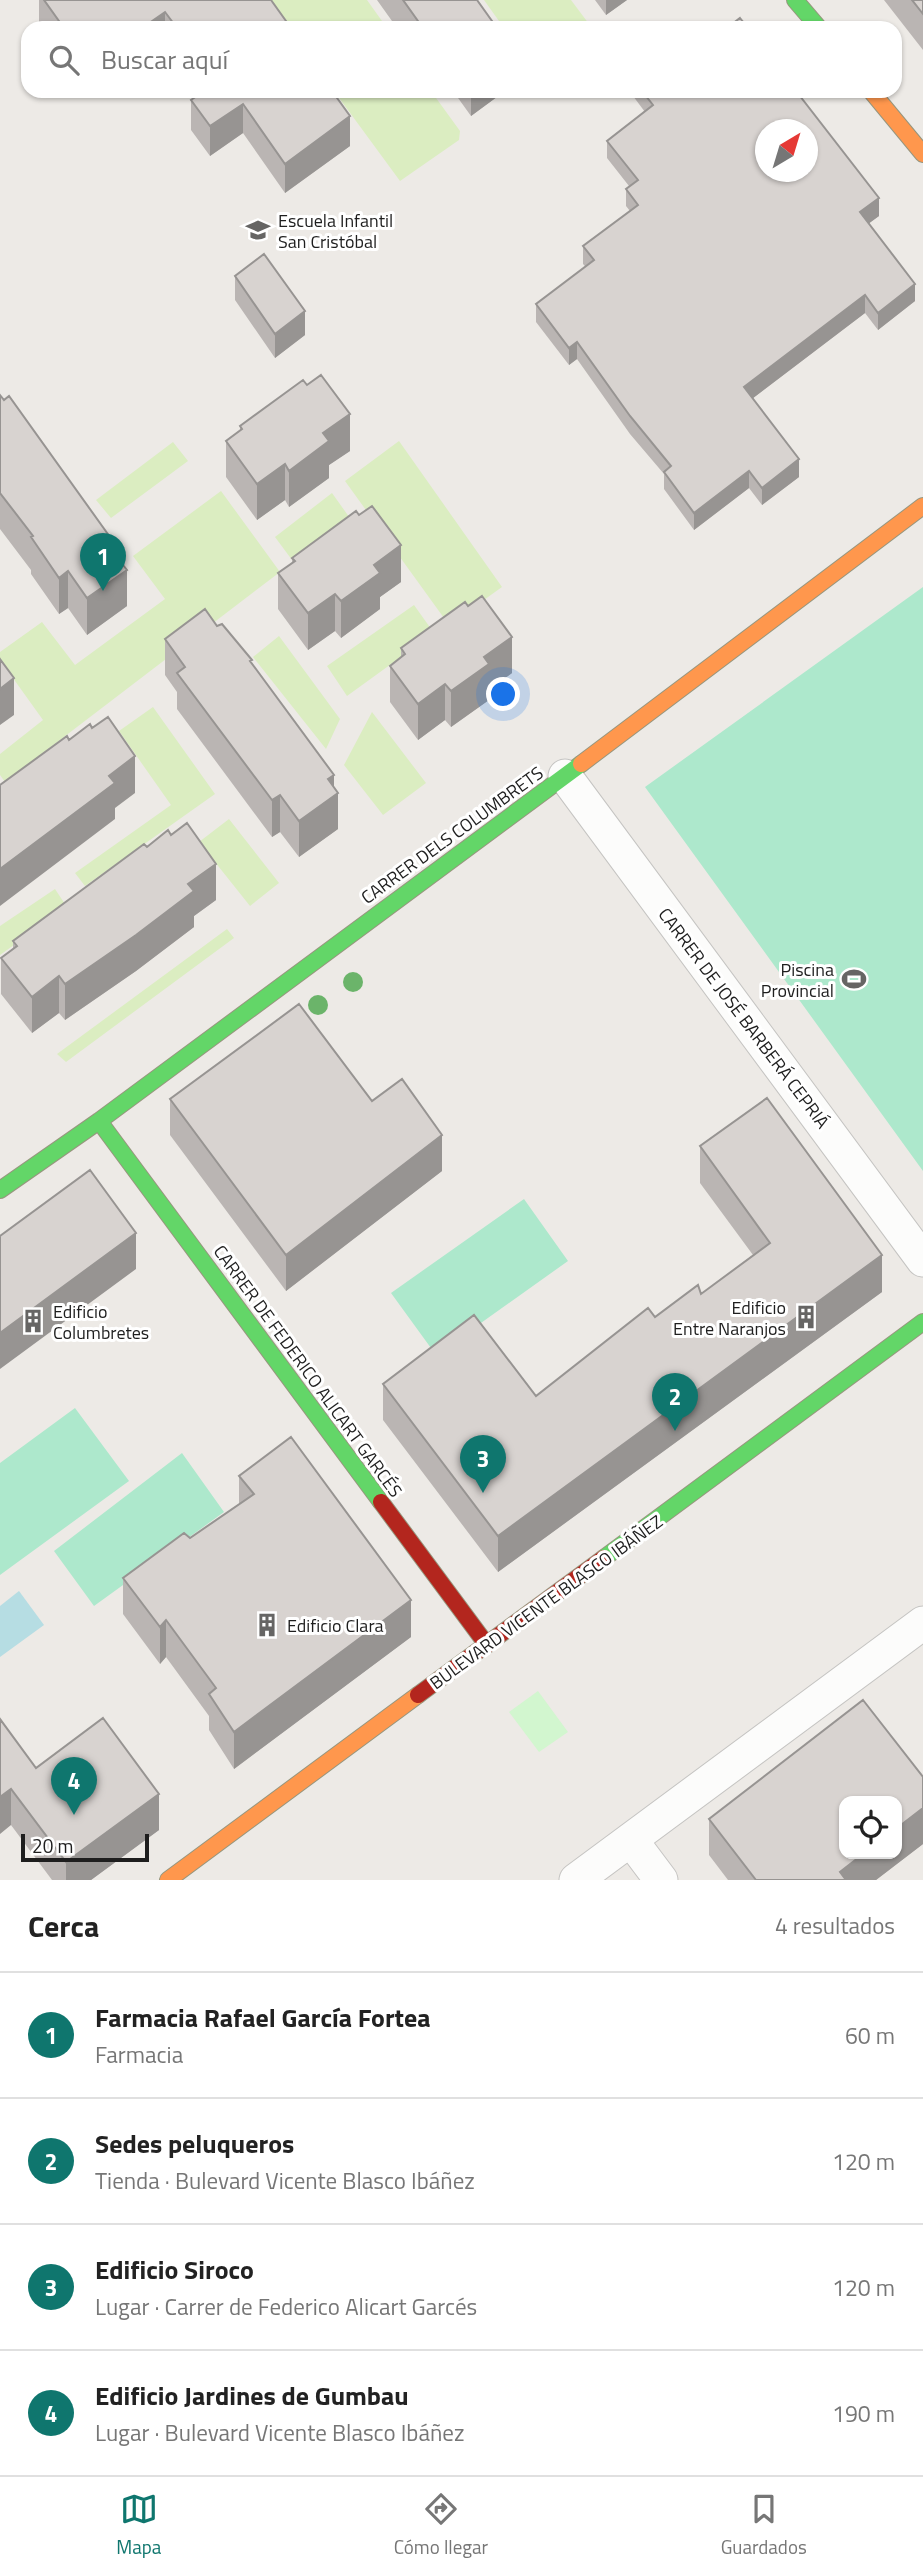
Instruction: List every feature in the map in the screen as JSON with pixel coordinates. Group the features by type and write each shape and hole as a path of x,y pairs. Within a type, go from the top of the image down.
{"street":[{"path":"795,0 813,21"},
{"path":"877,98 923,154"},
{"name":"CARRER DELS COLUMBRETS","path":"0,1191 99,1121 565,776 923,506"},
{"name":"CARRER DE JOSÉ BARBERÁ CEPRIÁ","path":"565,776 923,1260"},
{"name":"CARRER DE FEDERICO ALICART GARCÉS","path":"99,1121 487,1645"},
{"name":"BULEVARD VICENTE BLASCO IBÁÑEZ","path":"168,1880 923,1322"},
{"path":"576,1880 923,1623"},
{"path":"631,1840 661,1880"}],"green space":[{"path":"268,0 367,0 382,21 284,21"},
{"path":"484,0 571,0 587,21 499,21"},
{"path":"339,98 436,98 460,131 459,140 400,181"},
{"path":"399,441 502,587 449,625 345,481"},
{"path":"173,442 188,461 111,518 96,500"},
{"path":"221,491 280,572 5,782 0,775 0,754 43,720 0,660 0,652 42,622 75,665 165,599 133,556"},
{"path":"332,493 352,521 295,564 275,537"},
{"name":"Piscina Provincial","path":"923,587 923,1171 645,787"},
{"path":"414,605 434,633 347,696 327,666"},
{"path":"279,636 340,719 326,749 253,657"},
{"path":"153,707 215,794 85,886 75,873 171,805 119,731"},
{"path":"372,712 426,783 383,815 344,765"},
{"path":"229,819 279,883 250,906 199,842"},
{"path":"55,889 67,907 0,955 0,926"},
{"path":"227,929 234,938 66,1062 57,1054"},
{"path":"524,1199 568,1261 436,1355 391,1293"},
{"path":"75,1408 129,1481 0,1575 0,1463"},
{"path":"182,1453 224,1512 94,1606 54,1551"},
{"path":"538,1691 568,1732 539,1752 509,1712"}],"water":[{"path":"19,1591 44,1625 0,1657 0,1606"}],"building":[{"path":"44,0 271,0 286,21 172,21 165,12 152,21 59,21"},
{"path":"403,0 477,0 492,21 418,21"},
{"path":"912,0 923,0 923,14"},
{"path":"337,98 350,116 285,164 243,104 210,126 191,100"},
{"path":"648,98 801,98 818,119 755,119 755,182 818,182 818,119 879,198 860,212 915,284 878,313 865,295 744,387 799,459 762,488 749,471 694,513 664,472 671,466 630,416 577,342 569,348 536,304 594,260 583,246 638,205 626,189 638,180 607,141 653,105"},
{"path":"264,254 305,311 275,334 235,276"},
{"path":"321,375 350,414 323,433 329,441 289,471 285,464 257,484 226,441 242,429 240,426 303,380 307,385"},
{"path":"0,395 4,400 9,396 120,551 115,555 127,570 87,598 68,571 59,578 31,537 33,536 0,493"},
{"path":"372,506 401,545 374,565 380,573 341,601 335,594 308,613 278,573 295,561 292,558 356,511 359,515"},
{"path":"482,596 512,637 484,657 489,664 451,691 445,684 418,704 390,666 405,654 401,648 465,602 468,606"},
{"path":"205,609 217,626 222,624 252,660 250,661 334,775 328,779 338,793 299,821 280,795 272,800 177,673 185,667 165,639"},
{"path":"0,659 14,678 0,689"},
{"path":"108,717 135,756 109,776 115,783 0,869 0,785 67,736 69,740 90,724 92,728"},
{"path":"187,823 216,864 188,884 194,891 65,984 59,976 32,997 1,958 17,946 13,941 144,844 147,847 168,830 171,835"},
{"path":"299,1004 372,1101 402,1079 442,1135 286,1255 170,1099"},
{"path":"767,1098 882,1255 498,1536 383,1384 474,1315 536,1396 648,1308 655,1317 698,1285 701,1294 770,1243 700,1146"},
{"path":"90,1170 136,1233 0,1333 0,1236"},
{"name":"Edificio Clara","path":"291,1437 411,1600 234,1732 209,1694 216,1688 166,1620 160,1627 123,1578 184,1533 190,1538 254,1494 239,1476"},
{"path":"863,1700 923,1777 923,1808 902,1824 902,1796 839,1796 839,1859 857,1859 840,1872 846,1880 756,1880 709,1819"},
{"path":"103,1718 159,1794 66,1862 11,1789 0,1797 0,1719 36,1768"}],"traffic: fast":[{"path":"795,0 813,21"},
{"path":"0,1190 99,1121 581,764"},
{"path":"99,1121 381,1502"},
{"path":"604,1558 923,1322"}],"traffic: slow":[{"path":"877,98 923,154"},
{"path":"581,764 923,506"},
{"path":"168,1880 418,1695"}],"traffic: jam":[{"path":"381,1502 487,1645"},
{"path":"418,1695 604,1558"}],"place":[{"name":"Escuela Infantil San Cristóbal","path":"258,230"},
{"name":"Farmacia Rafael García Fortea","path":"103,591"},
{"name":"Piscina Provincial","path":"854,979"},
{"name":"Edificio Entre Naranjos","path":"806,1317"},
{"name":"Edificio Columbretes","path":"33,1321"},
{"name":"Sedes peluqueros","path":"675,1431"},
{"name":"Edificio Siroco","path":"483,1493"},
{"name":"Edificio Clara","path":"267,1625"},
{"name":"Edificio Jardines de Gumbau","path":"74,1815"}]}
